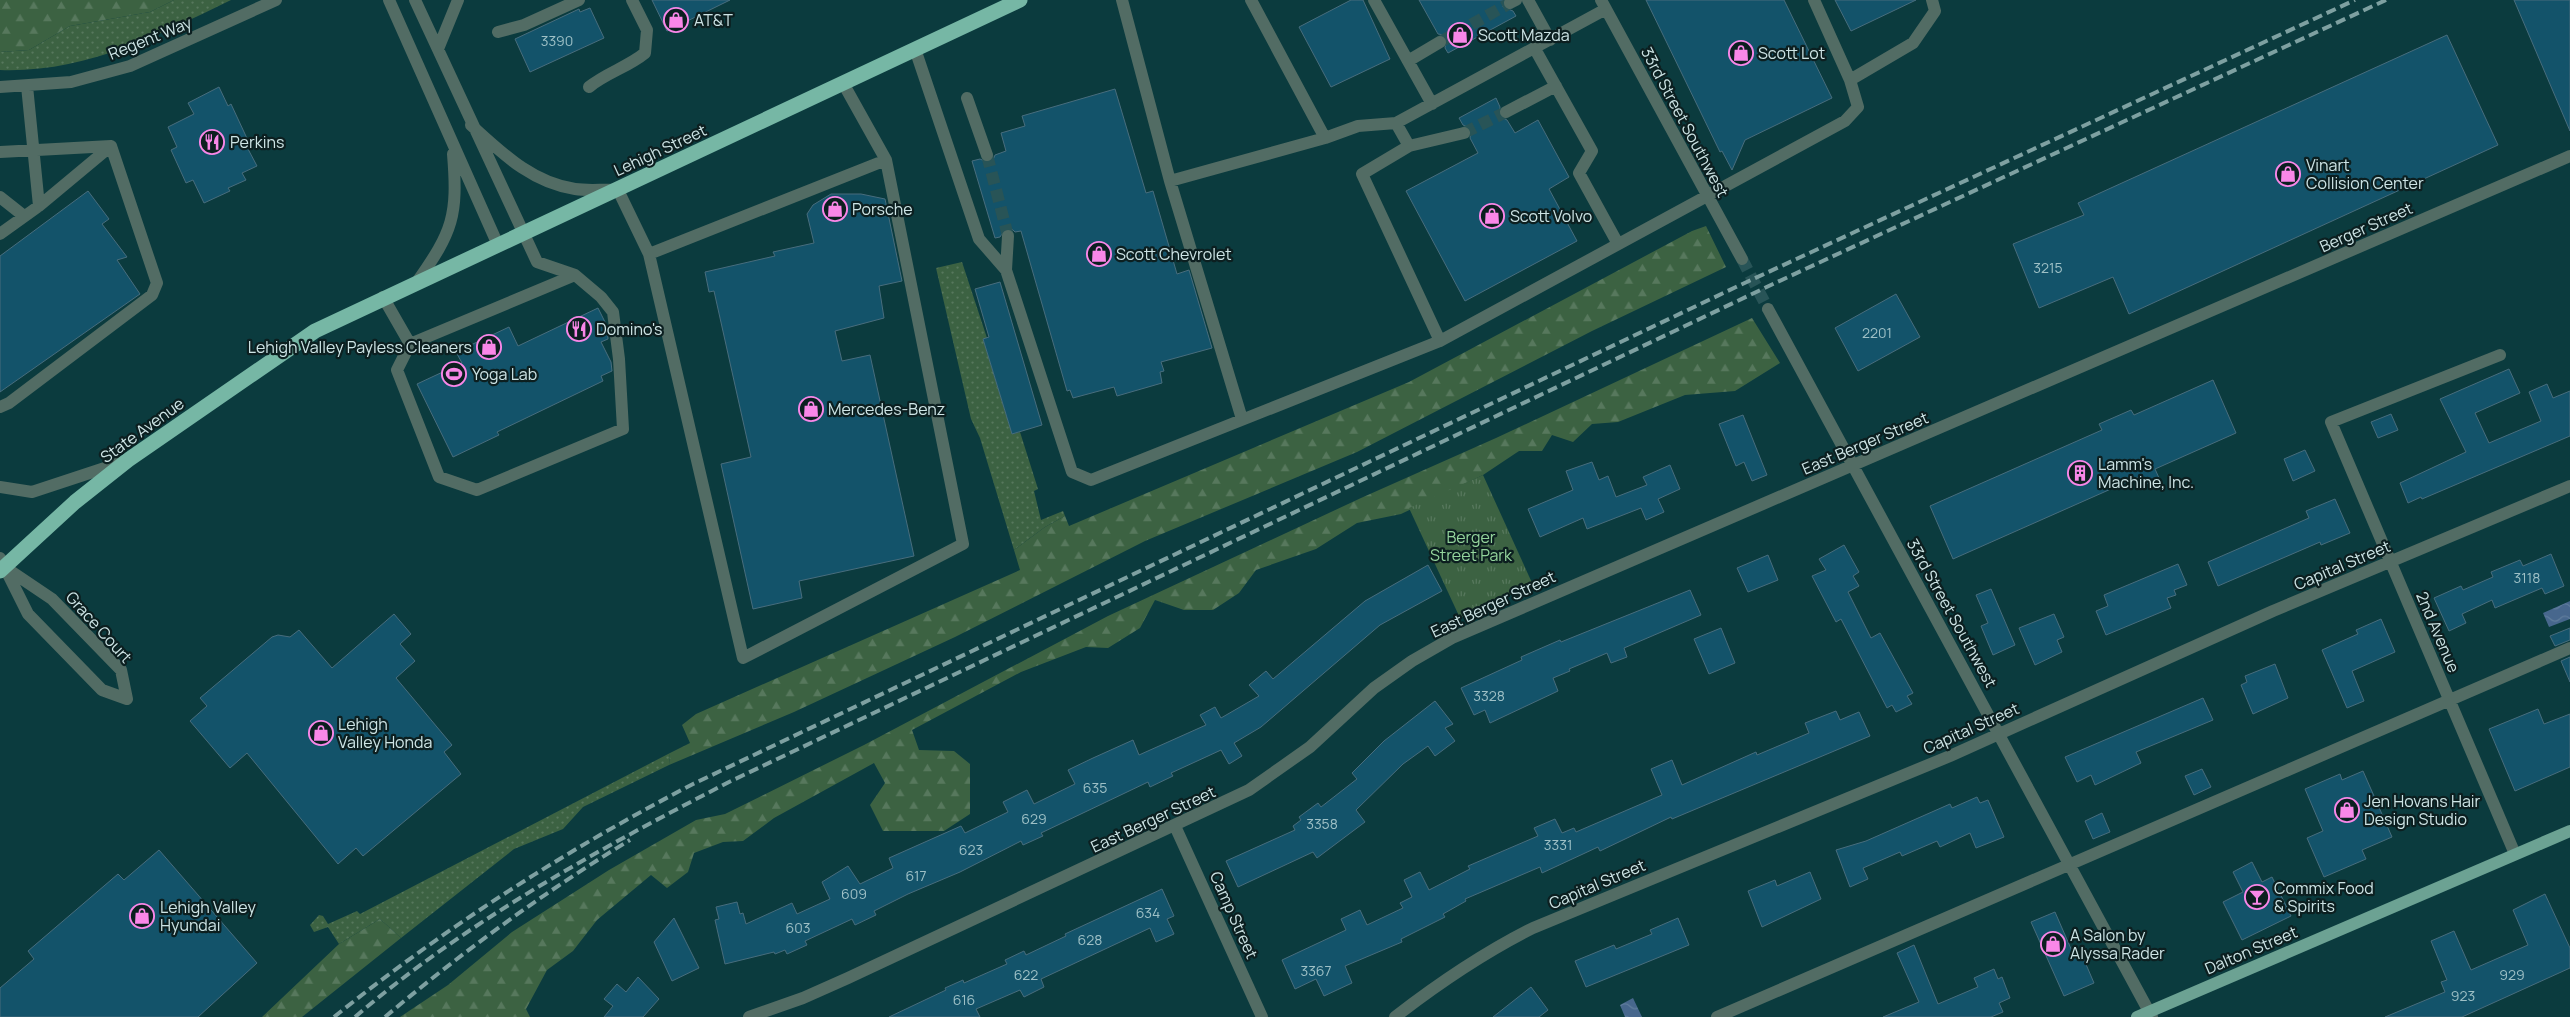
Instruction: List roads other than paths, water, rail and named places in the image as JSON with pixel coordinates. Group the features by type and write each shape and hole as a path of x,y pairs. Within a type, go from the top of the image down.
{"highway":[{"name":"Lehigh Street","path":"315,330 618,190 1020,0"},
{"name":"State Avenue","path":"1,565 128,460 315,330"}],"main road":[{"name":"Dalton Street","path":"2137,1017 2151,1014 2570,831"}],"street":[{"name":"Regent Way","path":"0,87 71,82 130,66 276,0"},
{"path":"389,0 498,245"},
{"path":"415,0 471,125 525,233 537,262 575,275 601,297 613,312 619,359 623,429 476,490 439,477 396,370 410,344 575,275"},
{"path":"438,49 458,0"},
{"path":"498,32 524,25 580,0"},
{"path":"589,87 600,77 636,60 645,53 647,30 632,0"},
{"path":"1122,0 1170,182 1242,419"},
{"path":"1251,0 1325,138"},
{"path":"1374,0 1432,104"},
{"path":"1528,0 1550,40"},
{"path":"1008,236 1006,270 1072,472 1091,480 1440,342 1845,121 1858,107 1850,80 1814,0"},
{"path":"1850,80 1913,43 1935,11 1932,0"},
{"path":"1170,182 1325,138 1358,126 1396,123 1535,49 1603,4"},
{"name":"33rd Street Southwest","path":"1603,4 1742,259"},
{"path":"1408,60 1440,42"},
{"path":"1535,49 1592,151 1579,173 1618,244"},
{"path":"915,50 979,239 1006,270"},
{"path":"471,125 514,164 545,182 575,189 618,190 649,254 743,658 963,544 886,160 843,83"},
{"path":"28,86 39,206"},
{"path":"1506,112 1556,86"},
{"path":"967,98 987,155"},
{"path":"1396,123 1409,146"},
{"path":"1440,342 1362,174 1409,146 1464,133"},
{"path":"417,282 442,248 450,228 454,206 452,144"},
{"path":"0,152 111,146"},
{"path":"0,234 39,206 111,146"},
{"path":"0,407 9,403 152,295 157,283 111,146"},
{"name":"Berger Street","path":"2286,280 2570,156"},
{"path":"649,254 886,160"},
{"path":"0,197 24,216"},
{"name":"East Berger Street","path":"749,1017 803,998 848,978 1176,826 1249,790 1280,770 1310,747 1374,688 1412,661 1452,638 1619,564 1854,466 2286,280"},
{"path":"384,297 410,344"},
{"name":"33rd Street Southwest","path":"1768,309 2151,1014"},
{"name":"2nd Avenue","path":"2500,355 2331,422 2515,854"},
{"path":"0,486 32,492 128,460"},
{"name":"Capital Street","path":"1395,1017 1443,980 1486,952 1533,928 1999,734 2273,611 2570,486"},
{"name":"Grace Court","path":"1,565 52,600 121,670 127,699 102,690 28,614 1,565"},
{"path":"1718,1017 2570,648"},
{"name":"Camp Street","path":"1176,826 1262,1017"}],"water":[{"path":"2570,601 2570,619 2549,627 2543,613"},
{"path":"1633,998 1642,1017 1625,1017 1620,1005"}],"tunnel":[{"path":"1440,42 1510,3"},
{"path":"1464,133 1506,112"},
{"path":"987,155 1008,236"},
{"path":"1742,259 1768,309"}],"railway":[{"path":"334,1017 419,952 508,891 599,836 693,784 1736,287 2355,0"},
{"path":"355,1017 442,949 488,918 583,860 729,782 1773,284 2386,0"},
{"path":"385,1017 504,924 630,840"}],"place":[{"name":"AT&T","path":"676,20"},
{"name":"Scott Mazda","path":"1460,35"},
{"name":"Scott Lot","path":"1741,53"},
{"name":"Perkins","path":"212,142"},
{"name":"Vinart Collision Center","path":"2288,174"},
{"name":"Porsche","path":"835,209"},
{"name":"Scott Volvo","path":"1492,216"},
{"name":"Scott Chevrolet","path":"1099,254"},
{"name":"Domino's","path":"579,329"},
{"name":"Lehigh Valley Payless Cleaners","path":"489,347"},
{"name":"Yoga Lab","path":"454,374"},
{"name":"Mercedes-Benz","path":"811,409"},
{"name":"Lamm's Machine, Inc.","path":"2080,473"},
{"name":"Lehigh Valley Honda","path":"321,733"},
{"name":"Jen Hovans Hair Design Studio","path":"2347,810"},
{"name":"Commix Food & Spirits","path":"2257,897"},
{"name":"Lehigh Valley Hyundai","path":"142,916"},
{"name":"A Salon by Alyssa Rader","path":"2053,944"}],"park label":[{"name":"Berger Street Park","path":"1471,546"}]}
